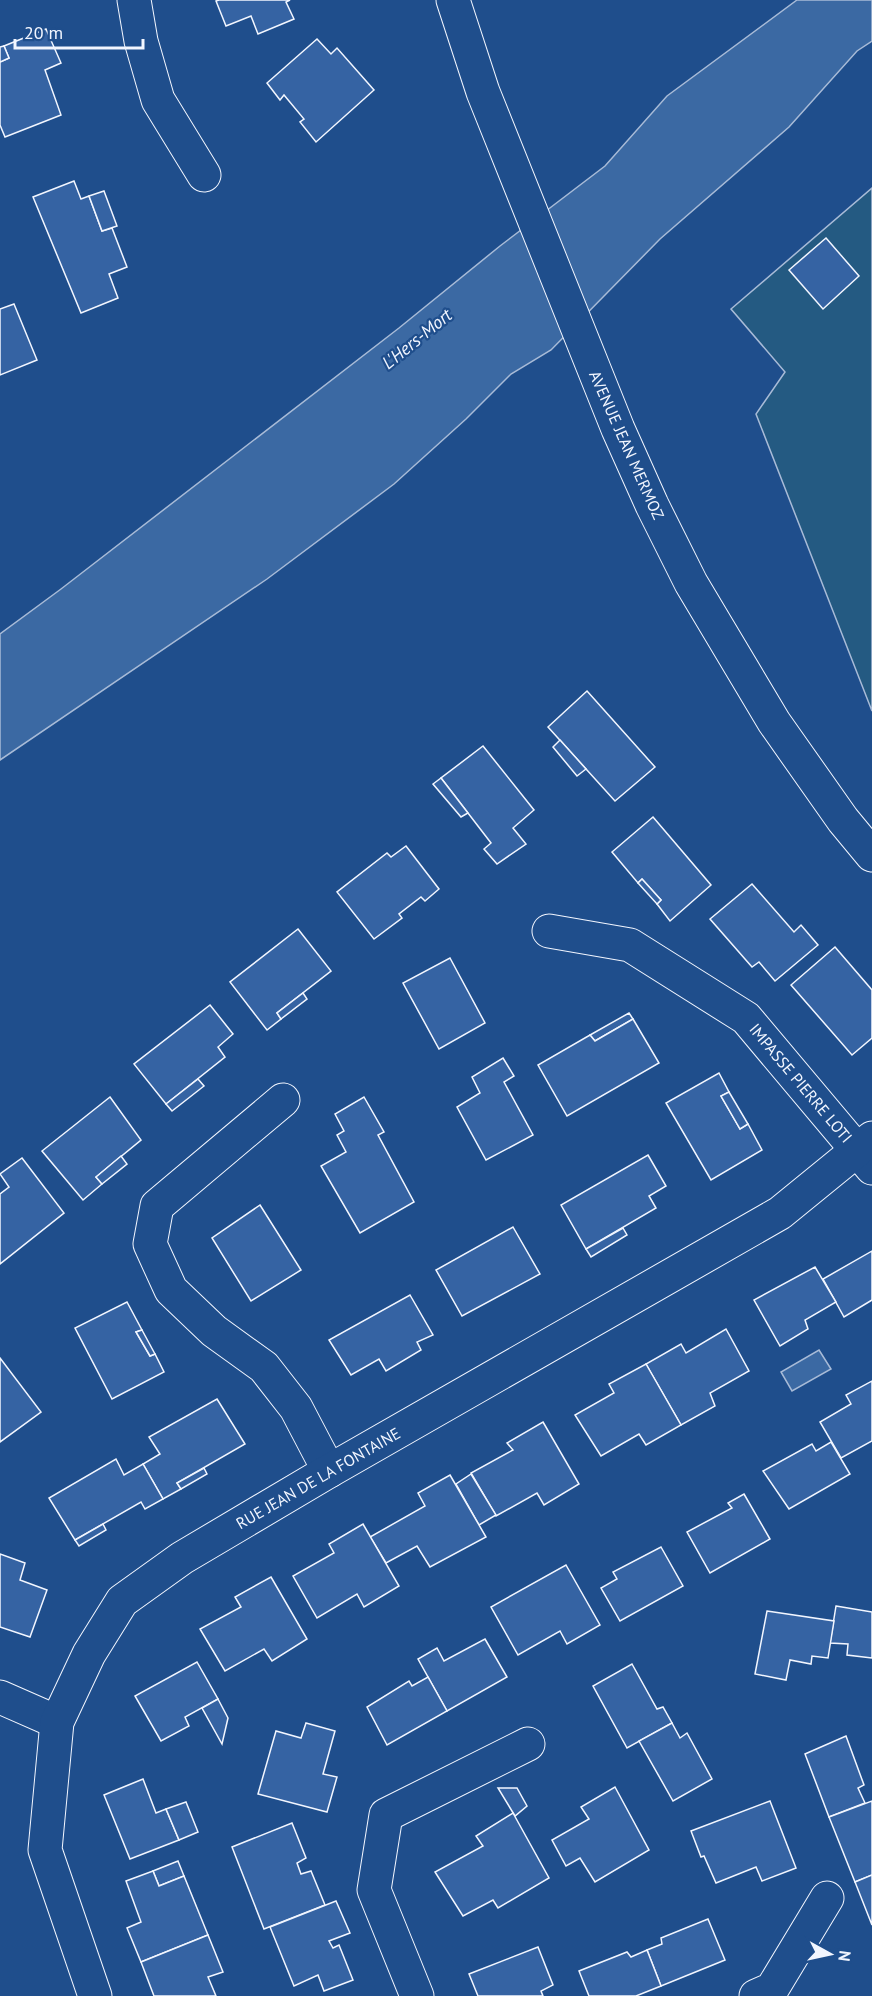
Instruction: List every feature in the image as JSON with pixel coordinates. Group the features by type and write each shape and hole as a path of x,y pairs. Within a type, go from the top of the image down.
{"street":[{"path":"134,0 141,41 158,100 204,175"},
{"name":"AVENUE JEAN MERMOZ","path":"453,0 483,92 618,429 652,505 691,583 774,722 843,820 872,855"},
{"name":"IMPASSE PIERRE LOTI","path":"549,931 630,945 746,1018 867,1152"},
{"path":"283,1100 158,1206 150,1244 171,1290 213,1331 264,1367 296,1408 329,1471"},
{"name":"RUE JEAN DE LA FONTAINE","path":"95,1996 45,1850 57,1722 89,1654 122,1601 182,1558 329,1471 780,1213 867,1152"},
{"path":"0,1697 57,1722"},
{"path":"417,1996 374,1890 386,1815 528,1744"},
{"path":"756,1996 772,1989 827,1898"}],"shaded area":[{"path":"872,188 872,711 756,414 785,372 731,309"}],"water":[{"name":"L'Hers-Mort","path":"797,0 872,0 872,41 857,51 789,127 660,239 551,350 511,374 466,419 394,484 267,579 0,760 0,634 399,328 500,246 605,166 667,96"},
{"path":"819,1350 831,1369 792,1391 781,1372"}],"building":[{"path":"290,0 286,2 294,19 258,34 251,16 226,26 216,1"},
{"path":"46,29 61,63 45,70 61,115 5,137 0,125 0,62 9,58 4,46"},
{"path":"317,39 331,54 337,48 374,90 316,142 300,122 304,119 284,95 280,100 267,83"},
{"path":"4,46 9,58 0,62 0,47"},
{"path":"74,181 81,199 89,196 102,231 112,228 127,267 109,274 118,298 81,313 33,197"},
{"path":"104,191 117,226 102,231 89,196"},
{"path":"826,238 859,276 823,309 789,270"},
{"path":"14,304 37,360 0,375 0,309"},
{"path":"587,691 655,767 615,801 548,727"},
{"path":"560,740 586,769 577,776 553,747"},
{"path":"483,746 534,810 513,828 526,844 497,864 484,849 491,843 441,778"},
{"path":"441,778 468,813 461,817 433,784"},
{"path":"653,817 711,885 670,921 657,904 661,900 642,879 638,883 612,852"},
{"path":"406,846 439,889 425,901 421,897 399,914 402,918 374,939 337,892 387,853 391,857"},
{"path":"642,879 661,900 657,904 638,883"},
{"path":"752,884 794,932 801,925 818,945 775,981 759,962 752,967 710,919"},
{"path":"298,929 331,971 277,1013 281,1019 267,1030 230,982"},
{"path":"835,947 872,990 872,1038 852,1055 791,985"},
{"path":"450,958 485,1023 439,1049 403,983"},
{"path":"303,993 307,999 281,1019 277,1013"},
{"path":"210,1005 233,1034 218,1047 225,1057 166,1104 134,1064"},
{"path":"629,1013 633,1019 595,1041 590,1035"},
{"path":"633,1019 659,1063 567,1116 538,1065 590,1035 595,1041"},
{"path":"503,1058 514,1076 504,1082 533,1135 486,1160 457,1107 480,1093 472,1077"},
{"path":"719,1073 729,1092 721,1096 740,1129 748,1124 762,1150 711,1180 666,1103"},
{"path":"198,1079 204,1086 172,1111 166,1104"},
{"path":"729,1092 748,1124 740,1129 721,1096"},
{"path":"110,1097 141,1140 96,1177 102,1184 83,1200 42,1151"},
{"path":"364,1097 384,1132 378,1135 414,1202 360,1233 321,1166 346,1152 337,1135 344,1131 335,1114"},
{"path":"648,1155 666,1186 649,1196 656,1208 586,1249 561,1205"},
{"path":"121,1156 127,1164 102,1184 96,1177"},
{"path":"22,1158 64,1213 0,1264 0,1194 9,1187 0,1174"},
{"path":"260,1205 301,1270 251,1301 212,1238"},
{"path":"513,1227 540,1274 462,1316 436,1270"},
{"path":"623,1228 627,1235 591,1257 586,1249"},
{"path":"872,1251 872,1300 844,1317 823,1279"},
{"path":"815,1267 836,1302 805,1320 808,1329 780,1346 754,1300"},
{"path":"410,1295 433,1335 417,1342 421,1350 386,1371 379,1359 351,1375 329,1340"},
{"path":"127,1302 142,1330 136,1332 150,1356 155,1354 164,1372 112,1399 75,1328"},
{"path":"726,1329 749,1371 710,1393 715,1406 681,1425 646,1364 681,1344 686,1353"},
{"path":"142,1330 155,1354 150,1356 136,1332"},
{"path":"0,1358 41,1412 0,1442"},
{"path":"646,1364 681,1425 646,1445 639,1434 601,1456 575,1415 614,1393 609,1384"},
{"path":"872,1381 872,1441 841,1458 820,1422 851,1404 846,1395"},
{"path":"217,1399 245,1444 177,1483 181,1489 163,1499 143,1464 160,1454 149,1437"},
{"path":"543,1422 579,1484 544,1505 537,1493 496,1516 471,1473 513,1450 507,1443"},
{"path":"831,1442 850,1474 789,1509 763,1471 812,1444 816,1451"},
{"path":"116,1459 124,1475 143,1464 163,1499 145,1509 141,1502 75,1540 49,1498"},
{"path":"204,1468 207,1474 181,1489 177,1483"},
{"path":"471,1474 496,1515 479,1525 456,1484"},
{"path":"450,1475 486,1537 430,1567 417,1546 386,1563 370,1537 425,1506 418,1493"},
{"path":"744,1494 770,1539 710,1573 687,1532 732,1508 728,1503"},
{"path":"103,1524 106,1530 79,1546 75,1540"},
{"path":"363,1524 399,1586 364,1607 357,1594 317,1618 293,1576 334,1553 329,1544"},
{"path":"661,1547 683,1586 620,1621 601,1588 617,1579 613,1572"},
{"path":"0,1554 25,1563 20,1580 47,1590 30,1637 0,1627"},
{"path":"566,1565 600,1625 567,1644 560,1631 518,1655 491,1607"},
{"path":"271,1577 307,1639 272,1661 264,1649 225,1671 200,1629 241,1607 235,1597"},
{"path":"836,1606 872,1612 872,1658 847,1655 848,1644 830,1643"},
{"path":"767,1611 834,1621 828,1658 812,1656 811,1664 790,1660 786,1680 755,1674"},
{"path":"485,1639 507,1677 447,1711 418,1659 437,1648 444,1661"},
{"path":"197,1662 218,1699 185,1717 189,1726 161,1741 135,1696"},
{"path":"632,1664 657,1709 663,1707 672,1723 627,1748 593,1686"},
{"path":"428,1677 447,1711 387,1745 367,1707 409,1681 412,1686"},
{"path":"218,1699 228,1718 222,1744 202,1708"},
{"path":"306,1723 335,1731 323,1774 337,1777 327,1812 258,1794 276,1731 301,1738"},
{"path":"672,1723 680,1738 687,1733 712,1779 673,1801 639,1741"},
{"path":"846,1736 864,1785 858,1788 865,1803 829,1817 805,1754"},
{"path":"143,1779 156,1813 166,1809 179,1840 130,1859 104,1795"},
{"path":"615,1787 649,1850 595,1882 580,1858 566,1866 552,1840 589,1819 581,1807"},
{"path":"498,1788 517,1788 527,1806 515,1816"},
{"path":"770,1801 796,1868 762,1881 756,1867 716,1883 704,1856 701,1857 691,1831"},
{"path":"872,1801 872,1875 855,1882 829,1817"},
{"path":"186,1802 198,1832 179,1840 166,1809"},
{"path":"513,1813 549,1878 498,1908 493,1900 463,1916 435,1872 483,1846 476,1836"},
{"path":"292,1823 306,1858 297,1863 301,1874 311,1871 325,1905 264,1929 232,1847"},
{"path":"178,1861 184,1876 159,1886 153,1871"},
{"path":"153,1871 159,1886 184,1876 208,1935 141,1962 127,1928 141,1922 126,1881"},
{"path":"872,1875 872,1925 855,1882"},
{"path":"336,1901 350,1933 329,1941 333,1948 339,1945 353,1980 324,1991 318,1975 294,1986 270,1927"},
{"path":"708,1919 725,1960 661,1986 647,1950 662,1944 661,1938"},
{"path":"208,1935 223,1972 208,1977 216,1996 154,1996 141,1962"},
{"path":"538,1947 553,1985 541,1991 543,1996 478,1996 469,1974"},
{"path":"647,1950 661,1986 636,1996 589,1996 579,1971 627,1952 631,1957"}]}
